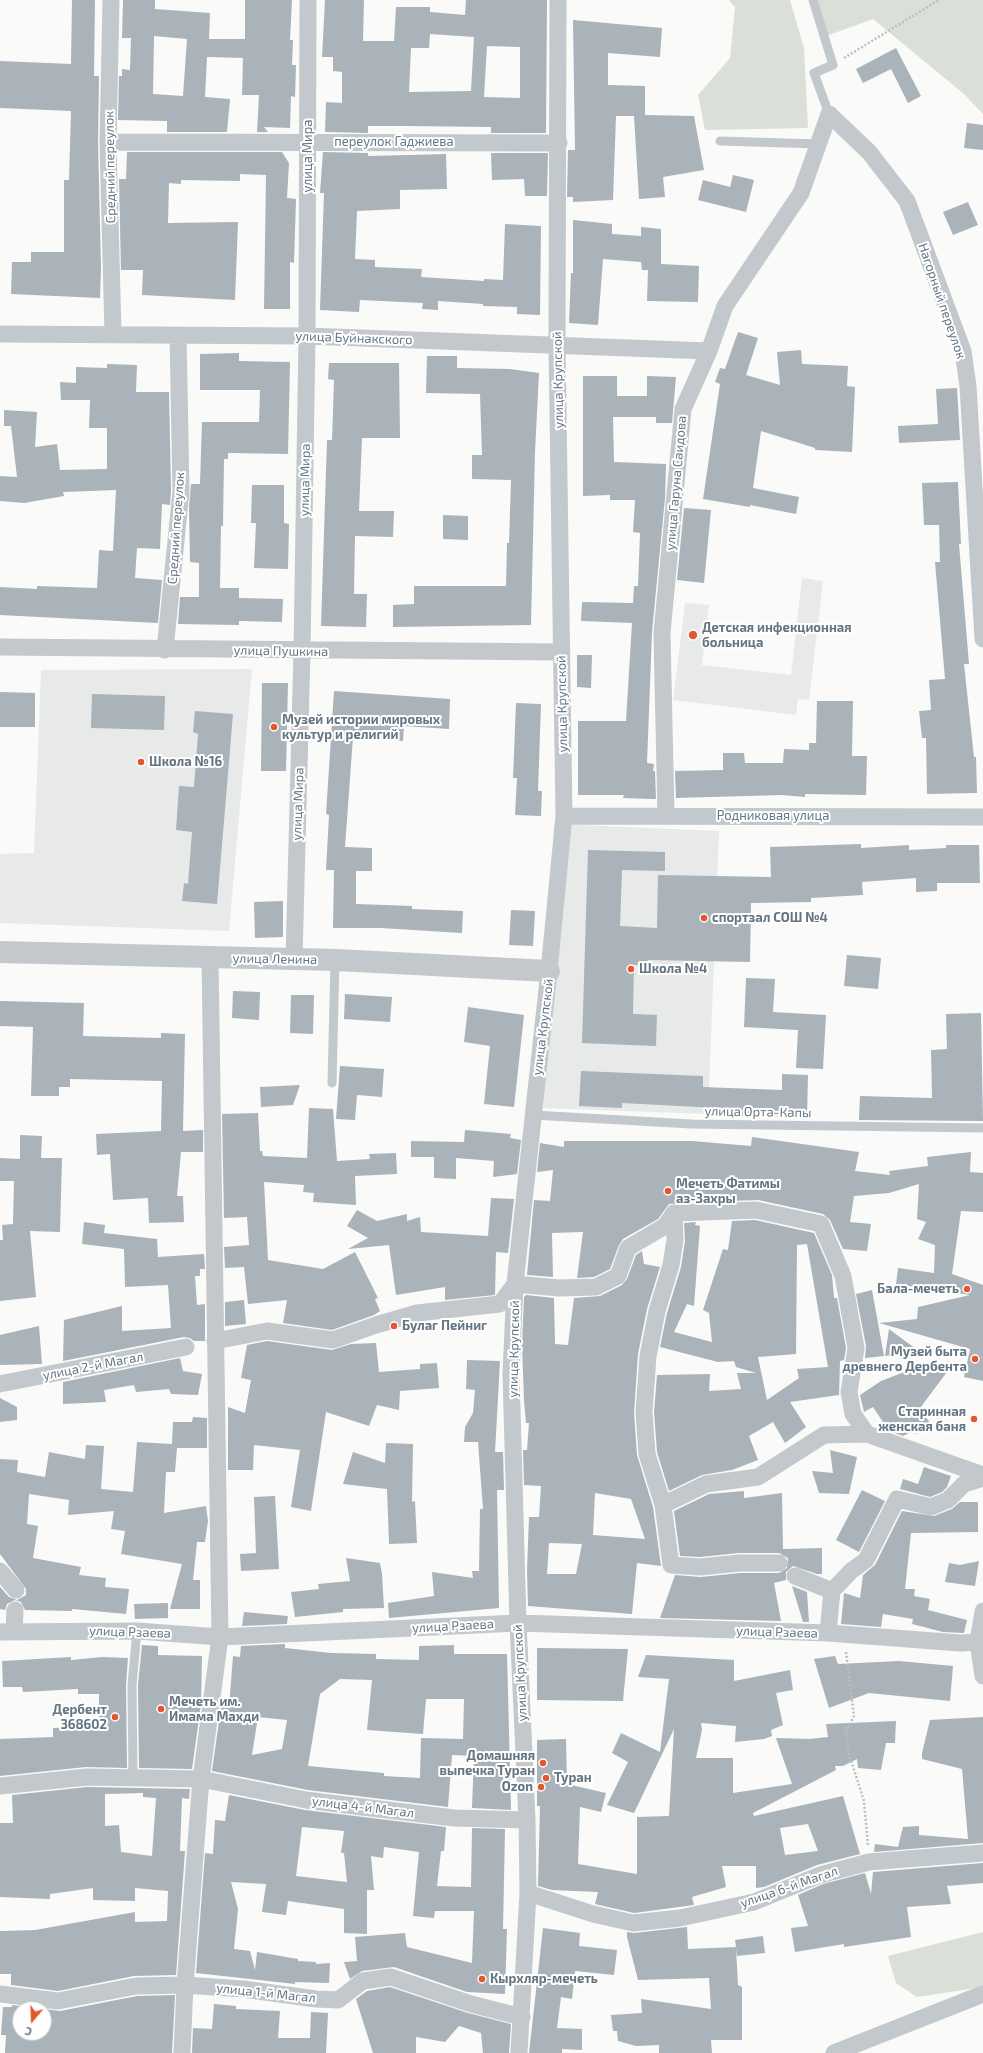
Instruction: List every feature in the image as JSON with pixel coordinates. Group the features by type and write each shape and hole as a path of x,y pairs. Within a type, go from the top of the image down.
{"street":[{"name":"Средний переулок","path":"112,0 108,142 113,334"},
{"name":"улица Мира","path":"294,959 302,651 307,336 308,0"},
{"name":"улица Крупской","path":"519,2053 528,1893 527,1820 518,1623 511,1374 515,1284 550,971 564,816 557,345 559,142 558,0"},
{"name":"улица Гаруна Саидова","path":"666,816 662,633 683,409 709,351 726,306 801,193 829,114"},
{"name":"Нагорный переулок","path":"829,114 869,152 907,201 963,351 968,386 983,639"},
{"name":"переулок Гаджиева","path":"108,142 559,142"},
{"name":"улица Буйнакского","path":"0,334 307,336 709,351"},
{"name":"Средний переулок","path":"165,650 181,491 178,335"},
{"name":"улица Пушкина","path":"0,647 165,650 562,652"},
{"name":"Родниковая улица","path":"564,816 983,817"},
{"name":"улица Ленина","path":"0,952 336,960 550,971"},
{"path":"182,2053 185,1985 201,1779 220,1637 210,957"},
{"path":"674,1213 756,1210 821,1224 843,1276 856,1348 849,1392 853,1414 867,1434"},
{"path":"215,1341 267,1331 333,1340 417,1313 500,1304 515,1284 559,1288 596,1287 618,1276 628,1248 665,1226 674,1213"},
{"path":"674,1213 675,1240 671,1265 657,1311 648,1356 644,1412 647,1454 662,1505 671,1566 700,1567 739,1563 779,1563"},
{"name":"улица 2-й Магал","path":"0,1384 186,1347"},
{"path":"662,1505 706,1484 758,1478 824,1435 867,1434 983,1475"},
{"path":"828,1633 832,1591 851,1571 866,1560 897,1499 931,1507 948,1500 964,1484 983,1478"},
{"path":"0,1571 16,1590"},
{"path":"795,1576 832,1591"},
{"path":"7,1632 15,1610"},
{"path":"983,1611 978,1642 983,1676"},
{"name":"улица Рзаева","path":"7,1632 137,1631 220,1637 518,1623 828,1633 960,1643 978,1642"},
{"name":"улица 4-й Магал","path":"0,1786 87,1777 201,1779 306,1800 454,1818 527,1820"},
{"name":"улица 6-й Магал","path":"528,1893 593,1914 633,1923 680,1918 754,1902 820,1875 869,1862 983,1853"},
{"name":"улица 1-й Магал","path":"0,1994 58,2001 136,1986 185,1985 242,1989 316,1999 338,2000 363,1981 391,1977 471,2004 522,2016"},
{"path":"837,2052 983,1994"}],"lane":[{"path":"813,0 833,65 814,73 829,114"},
{"path":"720,141 819,144"},
{"path":"332,1083 336,960"},
{"name":"улица Орта-Капы","path":"533,1115 691,1124 983,1128"},
{"path":"133,1778 132,1685 137,1631"}],"path":[{"path":"833,65 939,0"},
{"path":"846,1635 846,1657 854,1716 846,1730 849,1754 864,1801 869,1862"}],"shaded area":[{"path":"729,0 790,0 804,48 808,128 705,130 698,95 730,58 735,7"},
{"path":"815,0 983,0 983,114 964,94 873,19 826,36"},
{"name":"Детская инфекционная больница","path":"802,578 823,581 809,700 798,699 796,715 673,700 685,603 709,605 702,665 791,675"},
{"name":"Школа №16","path":"252,669 229,931 0,923 0,854 34,853 41,670"},
{"name":"Школа №4","path":"554,824 719,831 708,1114 543,1108"},
{"path":"983,1932 983,1987 917,1997 896,1983 888,1956"}],"building":[{"path":"72,0 95,0 94,76 99,76 98,142 101,269 100,298 11,294 12,262 31,262 31,252 64,252 64,180 69,180 71,111 0,108 0,61 71,64"},
{"path":"123,0 155,0 155,9 210,13 209,39 245,39 245,0 292,0 290,40 293,40 292,65 296,65 295,97 291,96 290,128 264,127 268,132 257,132 259,95 242,95 243,58 207,57 205,97 230,99 227,132 167,132 167,121 118,120 119,76 122,76 122,69 130,70 131,38 122,38","holes":["154,36 187,39 183,96 153,94"]},
{"path":"325,0 364,0 363,41 394,41 396,7 430,7 430,12 465,15 466,0 547,0 546,133 491,133 491,127 408,126 368,126 368,133 325,132 326,102 342,103 342,72 333,71 333,57 322,57","holes":["430,34 474,37 471,91 409,92 411,48 429,48","487,46 520,47 520,98 484,97"]},
{"path":"573,20 662,28 660,57 608,53 608,85 645,86 645,115 694,116 704,170 663,177 665,197 639,199 634,116 616,116 613,200 573,202 573,197 567,197 568,150 575,150"},
{"path":"896,48 921,96 908,103 891,69 863,83 856,69"},
{"path":"967,123 983,125 983,150 964,148"},
{"path":"127,152 282,152 289,163 287,198 296,199 294,263 290,262 290,309 264,309 266,175 240,174 240,181 181,180 181,184 169,183 168,223 238,222 235,300 142,295 143,270 121,270 119,179 126,179"},
{"path":"323,152 368,153 368,156 446,154 447,189 400,190 400,209 357,211 355,259 375,260 375,267 422,269 421,277 484,281 484,279 503,280 505,224 541,226 540,315 517,314 517,307 483,306 483,304 438,301 438,310 422,309 423,303 360,300 359,312 320,310 324,193 320,193"},
{"path":"491,153 548,153 547,196 525,196 524,179 492,180"},
{"path":"733,175 754,180 746,212 698,200 703,180 730,187"},
{"path":"968,202 978,225 953,235 943,212"},
{"path":"573,220 612,224 612,234 641,236 641,227 661,229 661,264 699,266 698,302 647,301 648,270 642,270 641,262 603,259 598,325 569,323 571,273 573,273"},
{"path":"738,332 758,338 746,375 780,385 777,352 801,350 802,364 848,366 847,386 855,387 852,452 815,450 815,448 761,431 753,488 799,497 796,514 750,505 750,507 703,499 720,384 715,382 720,368 725,369"},
{"path":"239,353 239,361 290,362 288,454 228,453 228,459 224,459 220,588 239,588 239,598 283,599 282,622 239,621 239,625 178,624 180,597 199,597 199,563 190,562 189,506 191,484 200,484 202,422 259,422 260,390 200,390 200,354"},
{"path":"427,356 457,356 457,368 510,369 539,373 535,452 531,625 393,627 393,605 414,604 414,586 506,586 511,480 472,479 472,455 482,455 480,394 426,393"},
{"path":"329,363 399,363 400,438 362,438 359,511 394,511 393,537 355,536 354,594 367,594 366,627 321,626 327,440 332,440 334,380 328,379"},
{"path":"107,364 137,365 136,392 169,392 170,505 162,504 160,549 137,548 135,578 162,580 158,623 0,615 0,587 37,589 37,586 97,588 99,550 113,551 116,490 63,492 64,496 24,503 0,501 0,476 17,477 11,426 4,426 4,410 37,412 35,447 57,444 60,470 107,469 107,428 89,428 90,400 61,400 60,382 76,383 76,367 107,368"},
{"path":"583,376 617,376 617,396 647,396 647,376 676,377 672,423 656,423 656,417 613,417 614,462 666,464 665,498 652,632 647,763 654,764 653,771 655,771 656,799 623,798 624,795 578,795 578,721 626,721 632,623 581,621 582,602 633,603 634,586 638,586 640,533 633,532 635,500 610,500 610,495 583,496"},
{"path":"957,388 960,440 899,443 898,426 938,424 936,389"},
{"path":"958,482 961,544 959,544 969,664 964,664 974,757 976,757 977,793 927,794 926,738 922,738 919,711 931,710 929,680 945,679 935,562 940,562 939,525 924,525 922,483"},
{"path":"252,485 284,485 284,523 289,524 288,569 254,568 256,523 251,523"},
{"path":"684,508 711,510 704,583 677,580"},
{"path":"443,515 468,516 468,540 443,539"},
{"path":"577,655 592,655 591,688 577,687"},
{"name":"Музей истории мировых культур и религий","path":"262,683 288,683 286,771 261,771"},
{"path":"334,691 450,699 449,729 404,726 403,741 353,737 345,847 372,848 372,871 356,871 356,904 412,906 412,909 463,911 462,933 381,928 333,928 334,870 326,870 329,815 326,814"},
{"path":"0,692 35,693 35,727 0,727"},
{"path":"92,694 165,696 164,730 91,728"},
{"path":"817,701 853,701 852,756 867,756 866,795 805,794 805,797 782,795 676,798 675,771 723,770 723,753 744,753 745,763 783,763 784,749 809,750 809,743 816,743"},
{"path":"516,703 541,704 538,791 542,791 541,816 515,815 517,778 513,778"},
{"path":"195,711 233,714 217,904 182,901 184,883 188,884 192,832 176,830 179,786 194,787 198,734 193,732"},
{"path":"861,844 861,848 909,845 909,850 946,848 946,845 979,845 980,883 937,883 937,891 916,892 916,878 862,882 863,895 811,898 811,902 751,903 750,962 648,960 647,965 634,965 633,1014 657,1015 656,1046 582,1043 588,850 665,852 665,871 622,870 620,926 657,928 658,875 771,877 770,847"},
{"path":"283,901 283,937 255,938 254,902"},
{"path":"511,910 535,911 533,946 509,945"},
{"path":"847,955 881,958 878,989 844,986"},
{"path":"746,978 775,979 773,1012 826,1015 823,1069 796,1068 798,1030 744,1027"},
{"path":"233,991 260,992 259,1020 232,1018"},
{"path":"345,994 392,997 390,1022 344,1019"},
{"path":"291,995 314,995 313,1034 290,1033"},
{"path":"0,1001 84,1003 83,1036 161,1038 161,1033 185,1034 183,1131 203,1130 203,1152 181,1152 177,1196 183,1196 184,1222 149,1223 148,1198 113,1200 110,1154 97,1155 96,1134 161,1131 162,1081 70,1079 70,1087 59,1087 59,1096 31,1096 33,1027 0,1026"},
{"path":"468,1007 524,1015 514,1107 484,1104 490,1046 464,1042"},
{"path":"981,1013 983,1121 859,1120 860,1096 932,1098 931,1050 947,1049 946,1014"},
{"path":"340,1066 384,1069 382,1097 357,1095 355,1120 336,1119"},
{"path":"581,1071 703,1076 703,1087 782,1090 782,1074 808,1075 807,1117 717,1115 717,1108 622,1103 622,1108 579,1106"},
{"path":"300,1085 293,1105 261,1107 260,1087"},
{"path":"309,1108 333,1109 337,1161 370,1159 369,1154 396,1153 397,1174 355,1176 356,1205 313,1202 314,1193 303,1192 304,1185 264,1182 268,1260 323,1269 355,1252 378,1298 375,1299 380,1311 374,1315 332,1330 283,1323 287,1300 248,1304 244,1267 225,1268 224,1247 249,1245 247,1217 224,1218 222,1114 258,1113 260,1151 262,1151 263,1156 307,1158"},
{"path":"465,1130 511,1134 510,1138 521,1140 517,1174 493,1177 494,1161 456,1158 456,1179 434,1178 434,1157 411,1157 411,1141 464,1142"},
{"path":"20,1135 42,1136 41,1158 62,1158 60,1232 30,1231 36,1297 0,1301 0,1240 3,1240 2,1225 13,1224 14,1181 0,1181 0,1158 20,1159"},
{"path":"752,1137 859,1152 855,1171 890,1175 889,1171 928,1166 927,1157 971,1152 970,1172 983,1173 983,1212 961,1211 952,1274 983,1285 983,1381 964,1377 970,1349 879,1323 917,1319 918,1307 970,1295 896,1284 898,1268 934,1273 935,1245 918,1239 926,1222 917,1219 919,1184 889,1193 854,1196 850,1222 871,1224 867,1251 843,1249 830,1220 823,1214 758,1200 731,1201 731,1198 698,1196 698,1202 669,1204 658,1219 623,1239 619,1245 610,1269 594,1277 577,1278 583,1232 552,1233 553,1277 527,1275 534,1200 550,1201 553,1170 537,1172 540,1143 564,1147 564,1141 692,1141 751,1146"},
{"path":"491,1198 514,1199 508,1253 496,1252 495,1295 445,1300 445,1287 396,1295 389,1245 348,1249 368,1238 347,1226 357,1210 377,1221 407,1214 407,1221 420,1217 421,1232 488,1236"},
{"path":"755,1220 814,1233 832,1275 834,1298 837,1298 846,1348 844,1360 840,1361 839,1395 790,1402 806,1427 785,1443 773,1422 749,1436 758,1460 732,1470 702,1475 669,1491 657,1452 654,1412 657,1375 710,1374 709,1391 741,1389 737,1373 756,1373 736,1367 734,1361 718,1362 660,1347 667,1313 681,1267 685,1241 684,1223 696,1222 695,1225 700,1226 694,1306 687,1304 674,1332 712,1342 709,1313 703,1310 723,1249 728,1250 732,1221","holes":["807,1244 828,1367 797,1369 799,1378 767,1400 758,1357 796,1354 797,1245"]},
{"path":"84,1222 105,1225 104,1233 157,1239 158,1257 204,1254 205,1269 200,1269 200,1276 195,1276 197,1305 205,1304 205,1341 194,1341 190,1338 184,1337 63,1361 64,1320 122,1306 122,1331 171,1328 168,1285 125,1287 124,1249 82,1244"},
{"path":"642,1251 644,1264 660,1267 647,1309 638,1354 634,1413 637,1455 653,1507 661,1566 637,1563 632,1614 528,1606 527,1570 529,1517 539,1517 541,1486 524,1485 523,1450 527,1450 529,1423 526,1423 524,1401 522,1345 524,1297 526,1295 554,1298 555,1344 568,1345 574,1298 600,1296 622,1285 627,1279 636,1255","holes":["595,1493 631,1499 645,1539 593,1535","549,1543 582,1544 576,1574 547,1574"]},
{"path":"872,1290 884,1356 865,1358 866,1346 856,1294"},
{"path":"244,1300 246,1324 225,1326 225,1302"},
{"path":"39,1326 42,1364 0,1365 0,1335"},
{"path":"889,1329 920,1352 885,1356"},
{"path":"267,1341 332,1350 351,1344 376,1343 379,1372 420,1369 420,1364 437,1363 439,1388 400,1391 399,1410 377,1405 369,1426 326,1412 311,1511 291,1507 300,1450 254,1445 253,1470 228,1470 228,1407 245,1413 251,1380 241,1378 247,1345"},
{"path":"180,1358 183,1371 202,1374 198,1395 171,1394 169,1389 136,1392 134,1385 104,1390 106,1402 63,1404 63,1382"},
{"path":"467,1360 500,1361 495,1452 503,1452 504,1490 497,1490 499,1608 389,1618 388,1603 434,1596 432,1572 473,1578 472,1571 479,1571 480,1509 483,1509 478,1442 464,1442 465,1427 473,1413 475,1390 466,1389"},
{"path":"933,1361 947,1372 920,1408 930,1423 916,1434 913,1431 903,1436 889,1431 873,1407 864,1412 860,1395 881,1381"},
{"path":"0,1398 17,1407 17,1420 0,1422"},
{"path":"193,1417 207,1418 207,1448 177,1448 175,1472 166,1472 164,1513 206,1506 208,1521 205,1542 197,1542 193,1580 200,1580 200,1609 170,1609 182,1564 121,1554 125,1531 111,1529 114,1511 68,1515 69,1500 29,1494 27,1524 38,1526 33,1558 81,1567 79,1575 106,1578 105,1587 129,1589 126,1614 72,1609 72,1611 25,1610 21,1602 15,1600 7,1604 5,1610 0,1609 0,1587 9,1597 17,1600 26,1595 26,1589 0,1554 0,1459 18,1460 17,1472 45,1477 49,1452 85,1459 86,1445 104,1446 101,1489 133,1492 137,1442 172,1444 173,1422 192,1422"},
{"path":"386,1443 413,1444 412,1502 415,1501 417,1543 389,1544 387,1489 343,1484 353,1452 385,1463"},
{"path":"830,1450 857,1457 849,1494 819,1493 812,1471 833,1473"},
{"path":"924,1467 951,1476 947,1487 942,1492 930,1497 900,1489 903,1479 918,1484"},
{"path":"862,1490 885,1501 859,1552 836,1540"},
{"path":"744,1491 744,1498 782,1493 783,1549 822,1548 822,1574 817,1574 793,1566 786,1572 786,1580 774,1583 781,1621 660,1618 675,1575 701,1577 740,1573 779,1573 787,1568 788,1558 779,1553 739,1553 700,1557 680,1556 674,1511 709,1494"},
{"path":"275,1496 279,1569 241,1571 240,1554 256,1553 254,1497"},
{"path":"960,1502 978,1502 978,1532 911,1533 905,1589 915,1589 914,1596 930,1599 928,1610 967,1620 964,1633 943,1632 912,1624 913,1619 883,1614 881,1627 841,1624 844,1593 860,1598 863,1575 875,1565 902,1511 934,1516 952,1509"},
{"path":"346,1558 380,1563 384,1608 343,1609 343,1612 295,1617 291,1592 319,1589 318,1584 350,1581"},
{"path":"979,1561 975,1586 945,1582 949,1563 960,1565"},
{"path":"792,1586 807,1592 809,1622 803,1622"},
{"path":"168,1603 168,1618 135,1619 134,1604"},
{"path":"244,1612 288,1616 287,1624 242,1626"},
{"path":"285,1644 285,1648 331,1653 376,1654 376,1659 419,1660 419,1646 454,1645 454,1654 507,1654 511,1810 472,1808 474,1756 452,1755 448,1807 308,1790 212,1771 221,1707 229,1707 233,1656 240,1657 241,1646","holes":["340,1679 372,1680 367,1730 423,1734 426,1699 464,1699 463,1739 421,1738 420,1778 384,1776 384,1773 308,1766 320,1694","258,1717 287,1720 282,1749 252,1755"]},
{"path":"142,1645 158,1646 158,1655 202,1656 201,1704 192,1769 139,1768 138,1685"},
{"path":"537,1648 628,1649 623,1701 537,1700"},
{"path":"646,1655 734,1660 734,1681 790,1670 793,1690 776,1693 783,1725 771,1730 772,1736 764,1739 735,1742 736,1726 701,1723 702,1730 696,1758 733,1758 733,1793 792,1784 776,1738 809,1739 828,1737 826,1724 896,1721 895,1743 886,1743 881,1770 858,1768 857,1759 843,1766 835,1766 836,1770 753,1813 754,1816 843,1796 860,1854 817,1865 764,1887 756,1888 756,1866 722,1866 726,1887 692,1897 694,1905 634,1913 595,1904 598,1892 552,1890 538,1886 540,1806 537,1806 537,1740 566,1739 567,1784 606,1793 601,1812 580,1807 578,1864 637,1874 637,1817 669,1816 674,1729 634,1813 607,1805 628,1762 612,1753 621,1733 660,1752 669,1679 638,1677","holes":["808,1824 818,1851 785,1855 780,1828"]},
{"path":"835,1656 838,1664 899,1661 953,1666 950,1701 869,1693 829,1708 814,1659"},
{"path":"71,1657 71,1660 102,1657 128,1658 126,1685 127,1768 86,1767 0,1776 0,1739 53,1737 53,1728 80,1727 80,1724 99,1724 99,1694 78,1694 78,1689 23,1692 22,1687 3,1687 2,1661"},
{"path":"983,1717 983,1843 874,1852 875,1844 898,1847 903,1827 919,1826 919,1835 968,1839 962,1769 922,1759 922,1753 930,1720"},
{"path":"87,1787 190,1789 189,1799 182,1798 180,1851 185,1851 176,1975 134,1976 58,1991 11,1985 11,1974 0,1974 0,1931 35,1930 135,1912 135,1922 167,1921 168,1891 135,1888 135,1901 93,1900 93,1888 50,1894 50,1899 0,1897 0,1823 13,1823 12,1795","holes":["143,1793 143,1797 156,1798 152,1856 121,1852 119,1825 105,1826 105,1794"]},
{"path":"229,1795 305,1810 446,1827 444,1851 441,1851 437,1886 471,1887 472,1828 505,1829 503,1929 507,1929 505,1994 467,1992 394,1967 362,1971 350,1979 344,1962 357,1961 355,1937 405,1933 407,1947 472,1963 474,1911 435,1911 434,1918 413,1916 419,1852 384,1847 383,1858 371,1856 374,1890 367,1890 367,1934 344,1933 344,1909 288,1901 286,1915 262,1912 266,1884 231,1882 238,1909 234,1949 250,1951 255,1970 257,1952 298,1959 298,1961 316,1962 316,1964 330,1963 329,1983 295,1982 295,1984 196,1973 205,1853 213,1854 215,1820 225,1821","holes":["302,1827 344,1831 341,1853 344,1853 347,1882 296,1876"]},
{"path":"983,1863 983,1883 947,1886 951,1904 907,1907 911,1937 844,1947 844,1944 795,1952 791,1928 808,1926 798,1895 823,1884 865,1873 871,1894 873,1872"},
{"path":"687,1927 688,1949 736,1947 735,1940 763,1936 765,1953 737,1956 736,1948 738,1985 742,1987 742,2040 711,2040 712,2053 659,2053 659,2045 636,2046 618,2041 617,2031 613,2031 611,2015 642,2013 641,1999 711,2009 709,1978 638,1980 627,1932 634,1933"},
{"path":"543,1928 580,1933 579,1946 617,1950 614,1975 575,1971 572,1999 561,1997 557,2028 582,2029 582,2050 562,2049 562,2053 529,2053"},
{"path":"390,1987 468,2013 511,2024 509,2053 483,2053 481,2033 459,2026 445,2042 416,2037 416,2053 373,2053 356,1999 367,1991"},
{"path":"175,1995 172,2053 5,2053 6,2035 1,2035 3,2007 12,2007 12,2041 52,2041 52,2010 60,2011 137,1996"},
{"path":"214,2004 236,2006 236,2009 280,2011 278,2038 310,2038 311,2012 328,2013 326,2053 192,2053 193,2028 212,2029"}],"place":[{"name":"Детская инфекционная больница","path":"693,635"},
{"name":"Музей истории мировых культур и религий","path":"274,727"},
{"name":"Школа №16","path":"141,762"},
{"name":"спортзал СОШ №4","path":"704,918"},
{"name":"Школа №4","path":"631,969"},
{"name":"Мечеть Фатимы аз-Захры","path":"668,1191"},
{"name":"Бала-мечеть","path":"967,1289"},
{"name":"Булаг Пейниг","path":"394,1326"},
{"name":"Музей быта древнего Дербента","path":"975,1359"},
{"name":"Старинная женская баня","path":"974,1419"},
{"name":"Мечеть им. Имама Махди","path":"161,1709"},
{"name":"Дербент 368602","path":"115,1717"},
{"name":"Домашняя выпечка Туран","path":"543,1763"},
{"name":"Туран","path":"546,1778"},
{"name":"Ozon","path":"541,1787"},
{"name":"Кырхляр-мечеть","path":"482,1979"}]}
